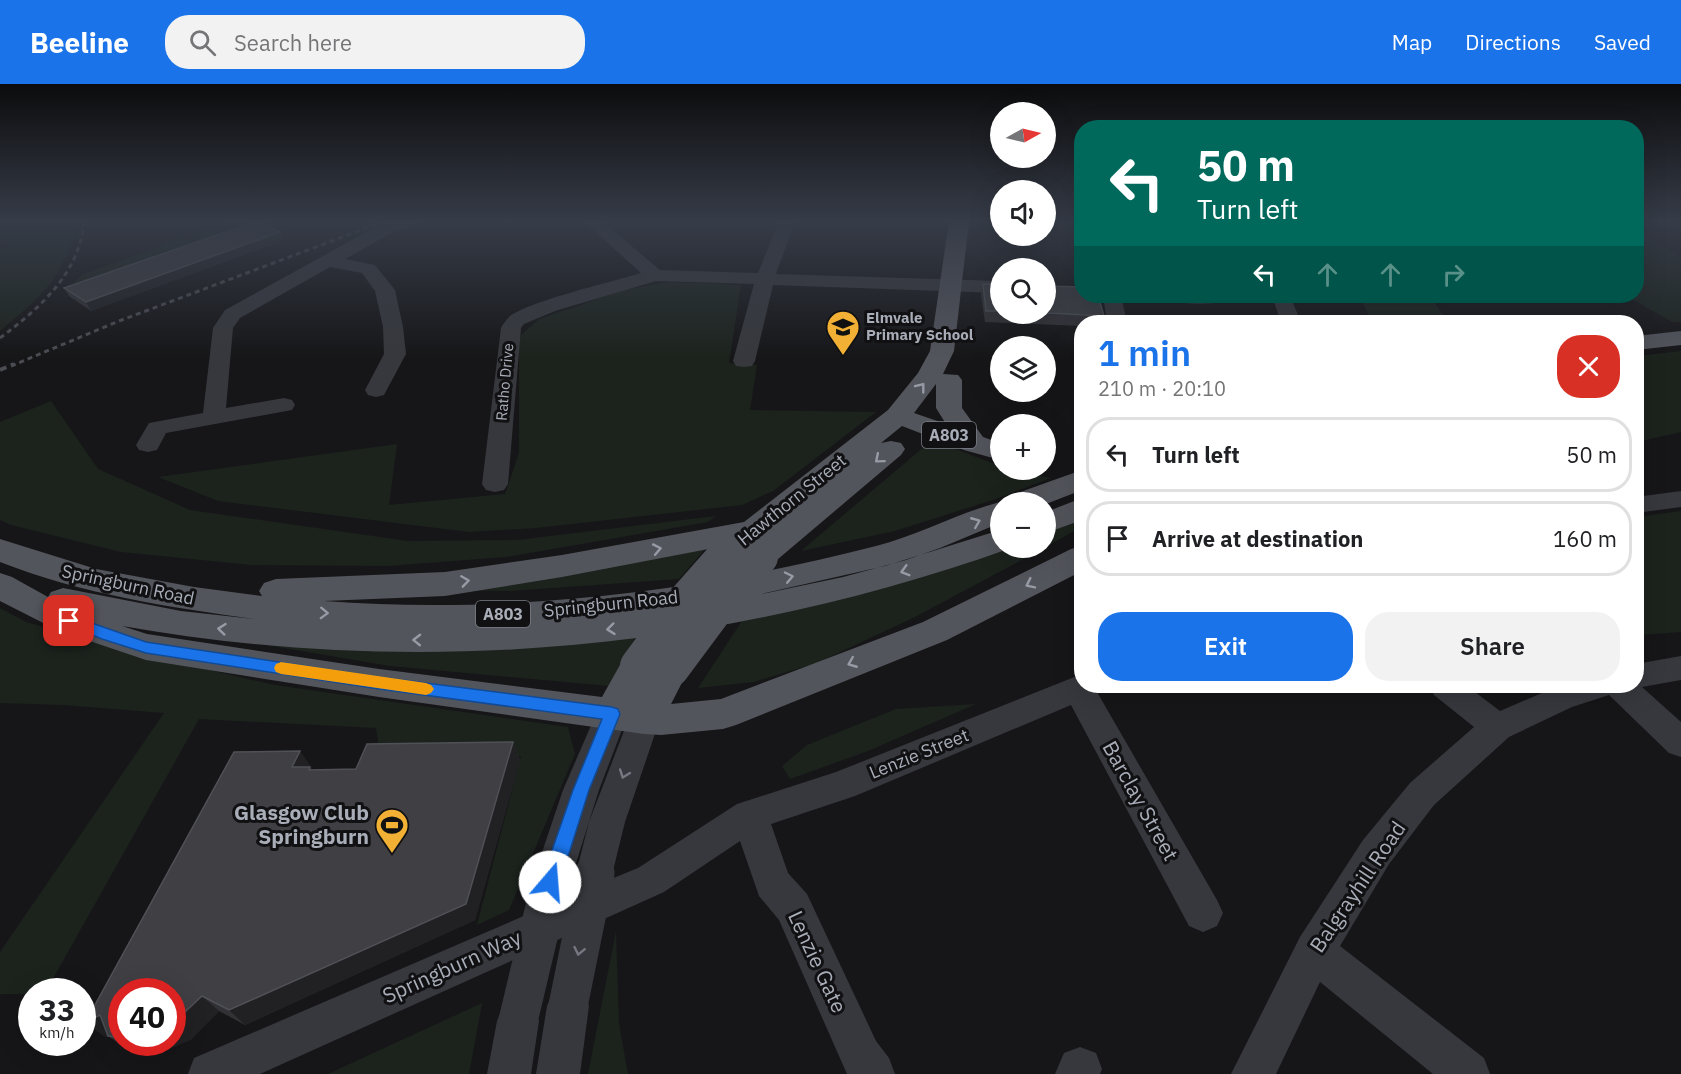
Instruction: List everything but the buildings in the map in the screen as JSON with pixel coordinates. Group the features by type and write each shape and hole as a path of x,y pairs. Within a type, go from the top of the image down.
{"main road":[{"name":"Hawthorn Street","path":"909,420 942,351 952,267"},
{"name":"Hawthorn Street","path":"628,716 654,667 726,595 753,545 909,420 949,380 961,353 961,337 949,285"},
{"path":"1644,342 1681,338"},
{"path":"949,380 949,408 974,444"},
{"name":"A803","path":"909,420 990,449"},
{"path":"1056,469 1074,469"},
{"path":"1049,492 1074,482"},
{"path":"1056,519 1074,511"},
{"name":"Springburn Road","path":"0,550 51,569 154,592 259,608 394,616 515,614 596,607 715,591 827,569 929,541 990,516"},
{"name":"Springburn Road","path":"0,583 128,615 220,629 368,640 490,638 629,627 733,612 849,587 990,543"},
{"path":"154,592 314,590 445,584 562,566 753,545"},
{"path":"0,583 27,602 69,621 107,636 146,647 379,683 661,720 723,714 935,631 1074,561"}],"street":[{"path":"214,417 223,328 232,314 316,267"},
{"path":"359,267 368,269 385,290 393,327 395,354 376,390"},
{"path":"647,267 656,275 990,286"},
{"path":"744,361 769,267"},
{"name":"Ratho Drive","path":"495,484 511,328 518,320 548,307 656,275"},
{"path":"148,445 157,428 284,405"},
{"path":"1644,505 1681,499"},
{"path":"1644,675 1681,668"},
{"name":"Lenzie Street","path":"750,815 843,785 1074,690"},
{"name":"Barclay Street","path":"1084,693 1203,914"},
{"path":"1454,693 1497,727"},
{"name":"Balgrayhill Road","path":"1253,1074 1314,951 1376,852 1422,794 1497,727 1575,693"},
{"path":"1627,693 1681,743"},
{"path":"558,1074 568,1006 628,716"},
{"path":"508,1074 550,882 581,790 628,716"},
{"name":"Springburn Way","path":"210,1074 651,880 750,815"},
{"name":"Lenzie Gate","path":"750,815 772,883 793,907 861,1056 873,1074"},
{"path":"1314,951 1468,1074"}],"shaded area":[{"path":"0,267 61,267 45,290 0,331"},
{"path":"102,267 125,267 71,286 83,274"},
{"path":"1644,267 1681,267 1681,322 1672,322 1639,303 1644,303"},
{"path":"669,282 741,285 729,363 757,365 750,410 876,412 773,491 742,505 536,528 469,532 218,501 158,477 397,444 389,505 505,494 519,453 519,337 539,319 624,290"},
{"path":"1363,303 1435,303 1443,315 1368,315"},
{"path":"1681,351 1681,432 1644,440 1644,355"},
{"path":"51,401 98,469 190,510 408,541 517,540 716,516 708,522 506,557 388,566 251,565 121,552 11,525 0,520 0,422"},
{"path":"932,440 990,462 990,480 1046,480 1014,492 990,492 990,501 895,531 801,551"},
{"path":"1681,511 1681,632 1644,635 1644,516"},
{"path":"1074,520 1074,531 1056,541 1056,528"},
{"path":"712,541 679,579 510,591 438,590"},
{"path":"990,554 990,558 1025,558 915,617 817,663 754,682 698,688 742,621 909,581"},
{"path":"0,608 26,622 152,657 275,685 568,727 575,754 509,910 477,925 521,756 380,755 376,728 199,719 53,978 18,978 18,994 0,994 0,952 164,713 64,705 0,703"},
{"path":"636,636 609,686 390,666 248,642"},
{"path":"976,704 868,751 790,779 782,766 807,745 896,709"},
{"path":"616,931 619,1024 628,1074 588,1074"},
{"path":"482,1003 469,1074 328,1074"}],"railway":[{"path":"0,338 43,302 56,288 69,267"},
{"path":"11,366 119,321 262,267"},
{"path":"0,370 14,364"}],"slow traffic":[{"path":"281,668 426,689"}],"place":[{"name":"Elmvale Primary School","path":"843,356"},
{"name":"Glasgow Club Springburn","path":"392,854"}],"route":[{"path":"69,621 107,636 146,647 379,683 612,714 581,790 550,882"}]}
